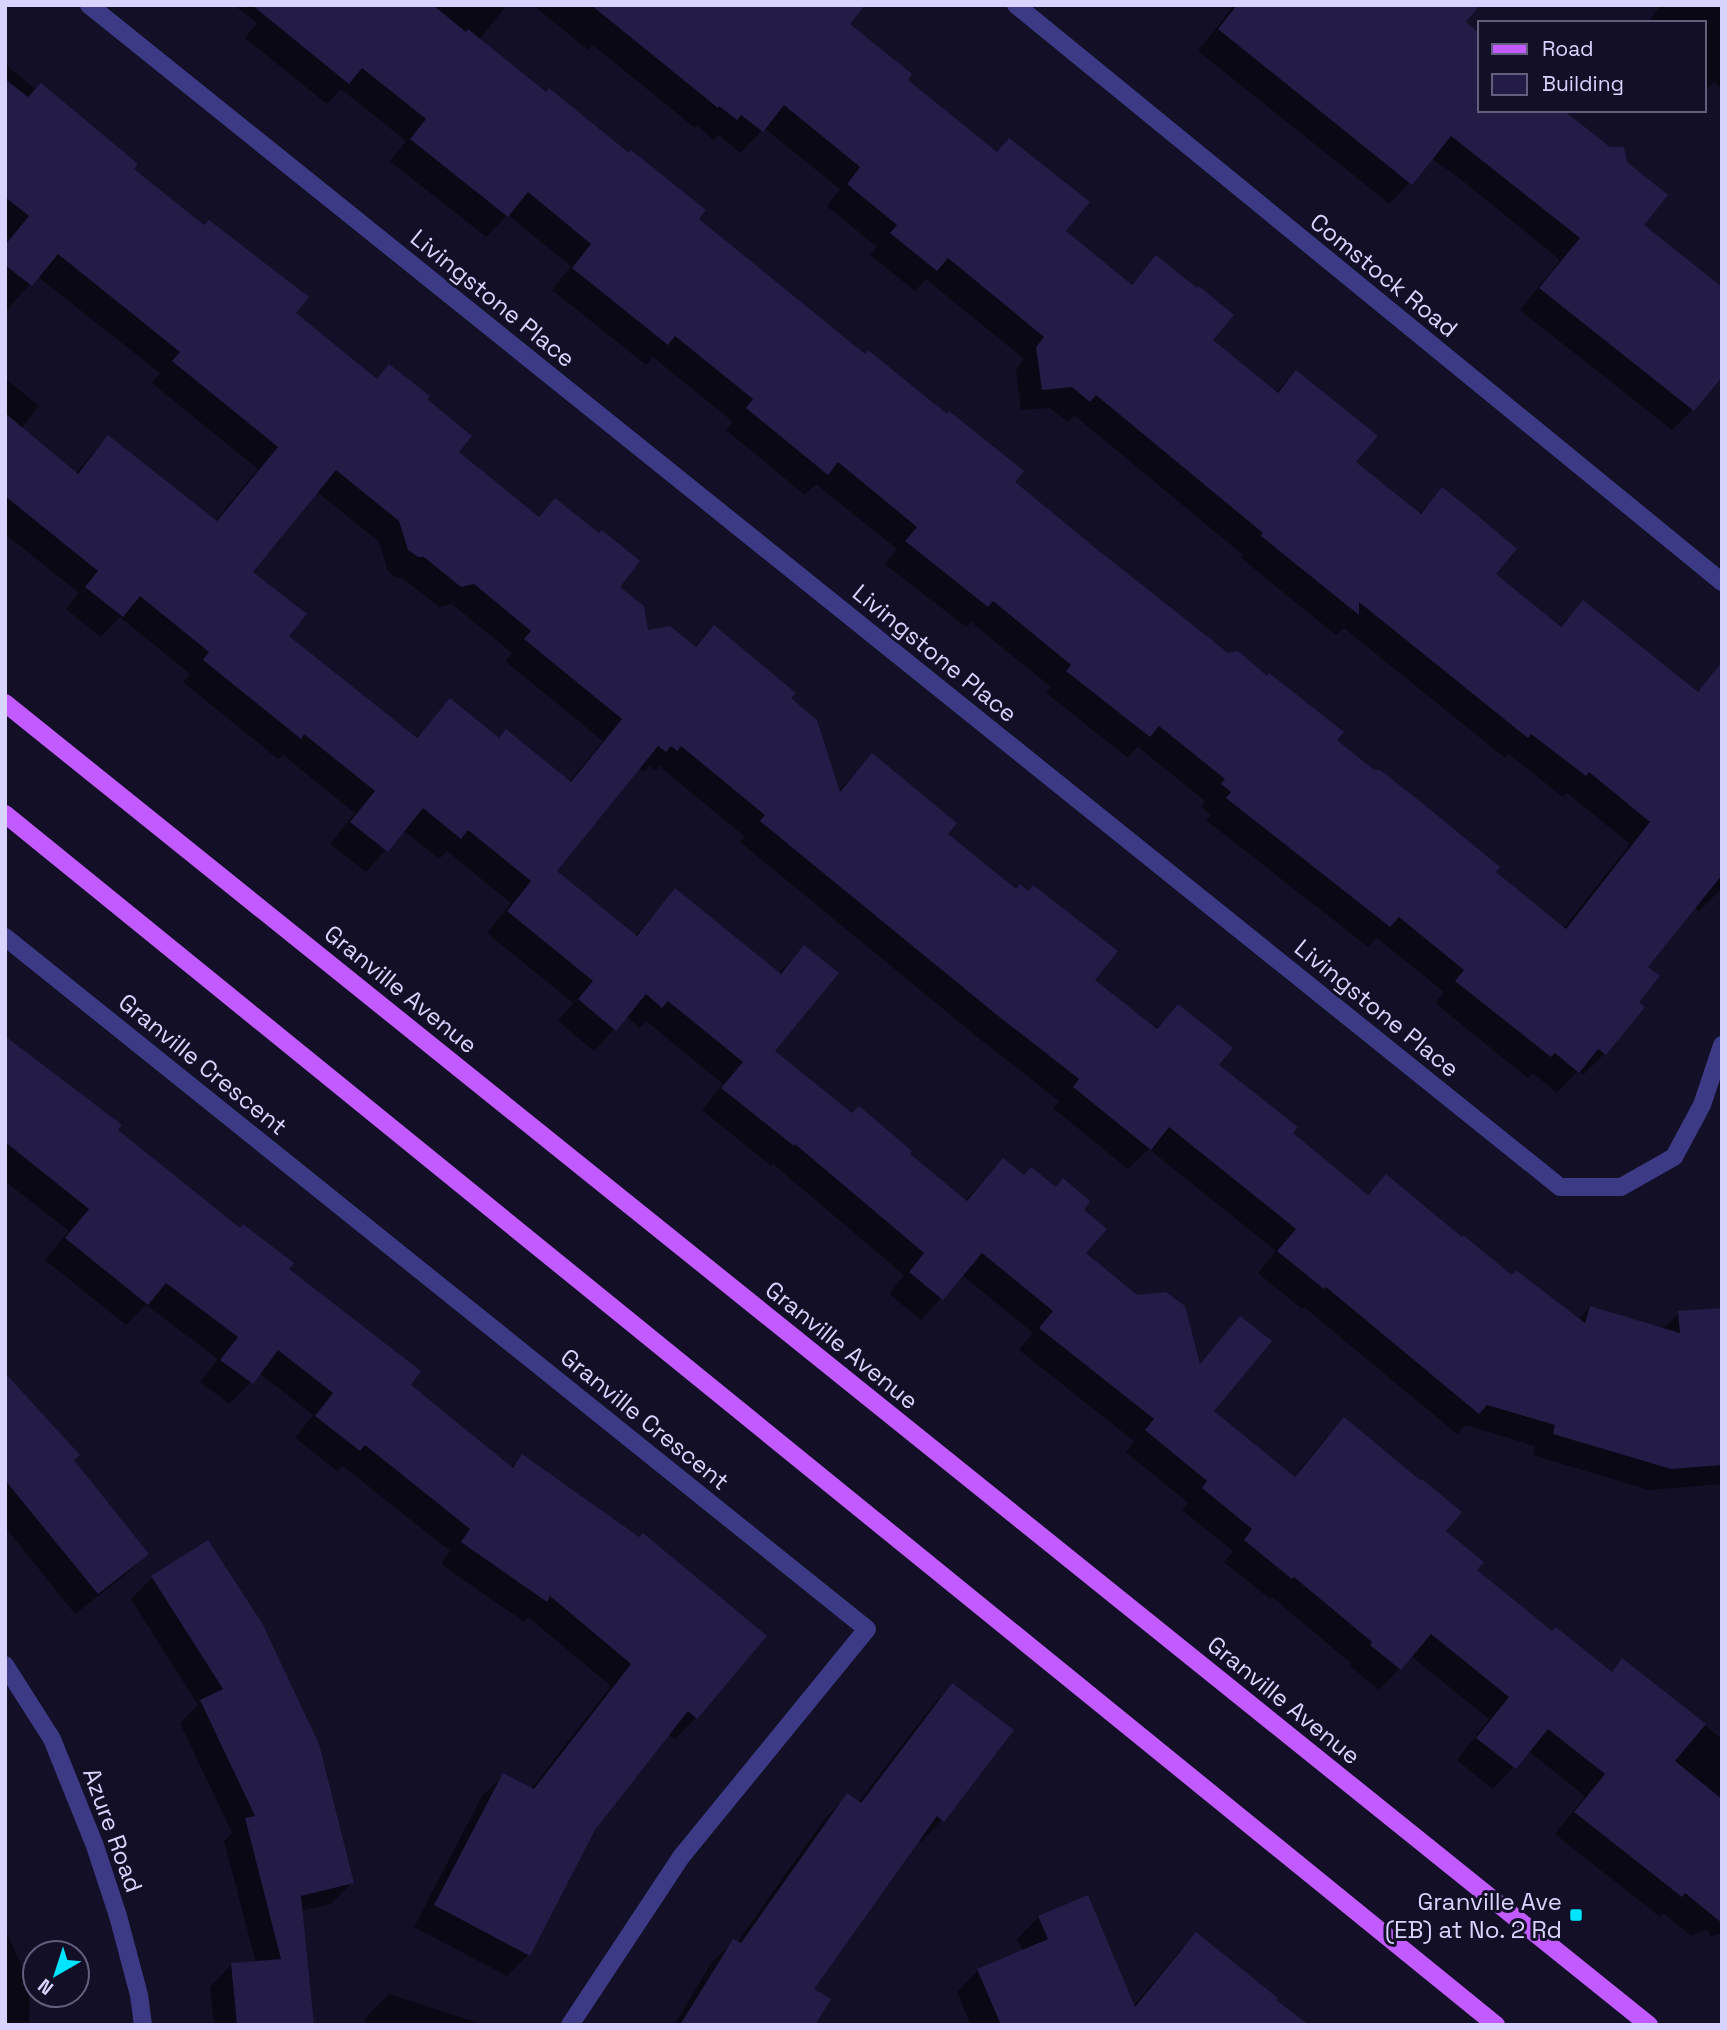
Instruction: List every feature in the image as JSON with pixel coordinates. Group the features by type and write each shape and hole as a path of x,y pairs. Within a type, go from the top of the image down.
{"main road":[{"name":"Granville Avenue","path":"5,703 1649,2025"},
{"path":"5,814 1496,2025"}],"street":[{"name":"Livingstone Place","path":"89,5 1560,1187 1621,1187 1674,1157 1702,1105 1722,1045"},
{"name":"Comstock Road","path":"1016,5 1722,582"},
{"name":"Granville Crescent","path":"5,937 867,1629 681,1857 570,2025"},
{"name":"Azure Road","path":"5,1665 52,1738 95,1846 118,1916 139,1995 143,2025"}],"building":[{"path":"252,5 433,5 466,32 468,29 546,92 549,88 629,153 631,150 706,210 699,219 865,354 868,350 947,414 949,411 1024,471 1015,482 1093,546 1228,653 1238,651 1267,676 1269,673 1344,732 1337,740 1374,770 1380,770 1500,867 1496,872 1566,929 1650,822 1589,772 1586,776 1531,734 1528,738 1359,602 1359,615 1261,536 1263,533 1096,395 1090,402 1072,387 1042,390 1036,347 1044,337 948,258 937,271 890,233 897,225 847,184 860,167 784,105 763,132 741,115 737,120 719,106 718,108 591,5 865,5 850,24 912,74 908,80 997,152 1009,138 1090,202 1066,231 1132,285 1156,255 1197,288 1199,286 1234,315 1213,340 1278,393 1296,370 1378,436 1356,462 1421,514 1442,487 1477,515 1517,549 1496,574 1561,627 1583,600 1698,692 1722,662 1722,875 1648,967 1660,976 1639,1002 1645,1007 1606,1055 1598,1049 1579,1073 1555,1053 1551,1057 1455,981 1464,970 1399,917 1390,927 1226,798 1231,792 1221,784 1225,779 1159,726 1150,737 1066,671 1071,665 993,601 988,607 905,541 917,527 838,462 828,475 746,408 753,399 675,336 668,345 572,268 591,244 528,192 508,217 410,139 426,119 362,68 349,84"},
{"path":"1237,5 1480,5 1466,22 1478,32 1478,112 1566,112 1610,147 1624,147 1627,162 1668,195 1644,225 1722,287 1722,377 1694,411 1539,288 1580,238 1451,136 1412,185 1218,29"},
{"path":"5,79 28,97 41,83 138,164 134,169 204,225 209,220 309,297 296,313 377,379 389,364 430,396 427,399 472,436 459,452 539,517 555,498 599,533 602,530 640,561 620,587 644,606 648,630 670,626 696,647 714,625 796,693 791,698 817,720 840,792 872,753 957,823 948,834 1016,889 1020,884 1028,891 1033,885 1118,951 1095,980 1157,1029 1178,1004 1233,1048 1219,1065 1298,1127 1293,1133 1368,1195 1386,1174 1512,1275 1516,1270 1585,1323 1590,1306 1680,1333 1678,1311 1722,1308 1722,1465 1671,1469 1553,1434 1555,1425 1487,1405 1479,1414 1326,1287 1324,1289 1277,1251 1296,1229 1169,1127 1151,1150 1073,1087 1079,1079 760,821 765,815 681,746 677,751 671,746 666,752 658,746 557,871 637,936 675,888 781,974 804,945 839,973 775,1051 852,1113 859,1106 912,1151 910,1154 967,1201 1003,1158 1024,1175 1031,1167 1056,1187 1063,1178 1090,1201 1084,1210 1107,1229 1086,1253 1137,1295 1166,1292 1185,1306 1200,1364 1240,1316 1272,1341 1214,1411 1295,1477 1344,1417 1462,1512 1446,1531 1484,1562 1477,1570 1552,1631 1556,1627 1612,1672 1622,1658 1706,1724 1675,1761 1722,1799 1722,1923 1685,1893 1682,1897 1574,1812 1605,1774 1548,1729 1516,1769 1476,1738 1509,1697 1431,1634 1401,1670 1370,1645 1372,1642 1294,1577 1292,1579 1244,1540 1252,1529 1202,1488 1207,1481 1145,1430 1154,1419 1039,1328 1053,1311 982,1253 943,1300 909,1272 924,1253 795,1144 794,1146 721,1088 743,1062 668,1001 662,1008 646,994 616,1031 578,999 593,981 507,911 531,881 468,830 461,839 423,808 388,852 350,822 375,791 304,734 301,739 203,660 209,652 140,596 123,617 85,587 98,571 5,496 5,413 78,474 108,435 217,521 278,447 172,361 180,352 58,254 32,286 5,265 5,245 29,216 5,197","holes":["336,470 399,521 408,550 418,557 424,557 461,587 474,584 531,631 524,639 622,719 571,782 506,729 499,738 450,698 417,738 289,636 307,614 253,572"]},
{"path":"5,1036 122,1125 118,1130 240,1228 243,1224 294,1263 289,1269 421,1371 411,1385 513,1468 522,1454 639,1537 643,1533 767,1636 697,1719 688,1711 595,1830 530,1956 434,1905 503,1773 534,1789 631,1664 550,1596 547,1602 461,1542 470,1529 365,1445 360,1451 315,1416 333,1393 278,1350 253,1384 220,1360 238,1337 166,1283 148,1305 65,1238 89,1209 5,1142"},
{"path":"5,1373 80,1455 74,1460 149,1554 98,1594 5,1480"},
{"path":"208,1540 262,1623 319,1744 354,1883 301,1896 314,2025 237,2025 231,1963 281,1959 245,1818 255,1816 200,1700 223,1689 151,1576"},
{"path":"952,1683 1014,1730 944,1822 937,1816 814,1989 831,1999 815,2025 680,2025 733,1939 741,1943 847,1793 861,1803"},
{"path":"1088,1895 1135,2007 1196,1932 1309,2025 1001,2025 977,1969 1048,1939 1038,1916"}],"place":[{"name":"Granville Ave (EB) at No. 2 Rd","path":"1576,1915"}]}
